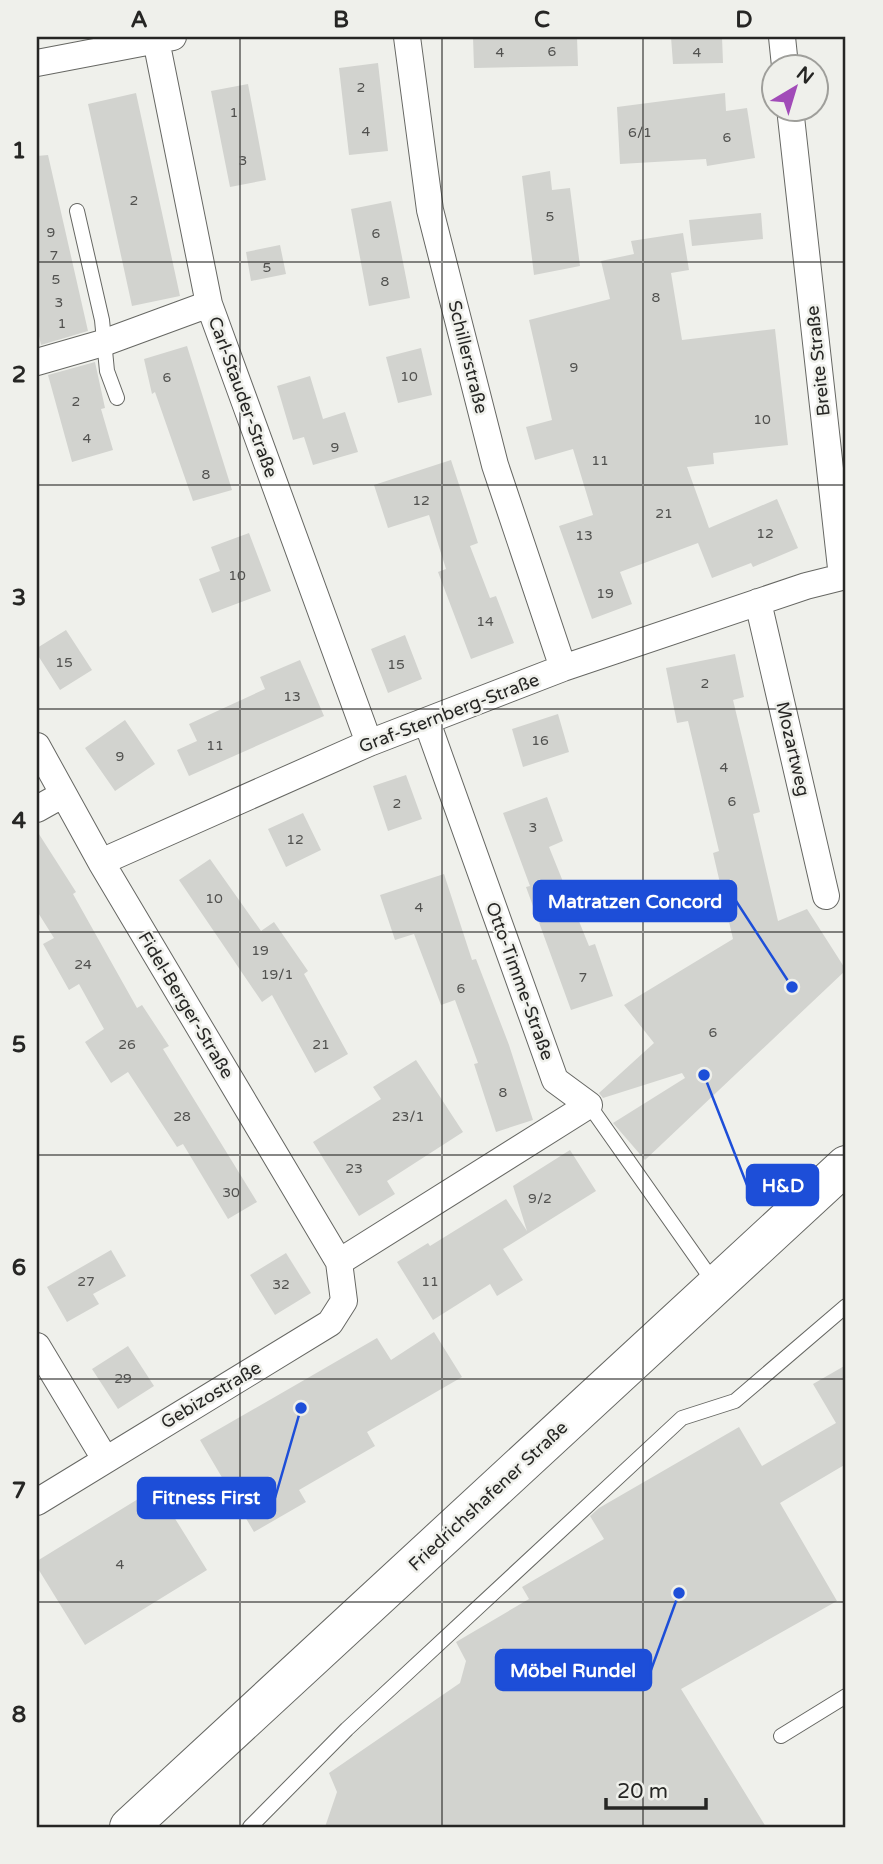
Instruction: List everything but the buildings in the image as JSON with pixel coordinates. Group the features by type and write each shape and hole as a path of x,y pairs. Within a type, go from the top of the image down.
{"main road":[{"name":"Friedrichshafener Straße","path":"129,1827 846,1165"}],"street":[{"name":"Schillerstraße","path":"407,37 430,210 495,465 563,668"},
{"path":"37,63 165,38"},
{"name":"Carl-Stauder-Straße","path":"165,38 209,304 369,743"},
{"name":"Breite Straße","path":"792,122 842,577 806,586"},
{"path":"37,362 103,343 209,304"},
{"name":"Graf-Sternberg-Straße","path":"101,862 369,743 563,668 806,586"},
{"name":"Mozartweg","path":"758,602 826,896"},
{"name":"Otto-Timme-Straße","path":"427,722 555,1080 589,1105"},
{"name":"Fidel-Berger-Straße","path":"37,746 101,862 339,1262"},
{"path":"37,809 62,795"},
{"path":"339,1262 589,1105"},
{"name":"Gebizostraße","path":"37,1503 330,1323 344,1301 339,1262"},
{"path":"37,1346 105,1459"}],"lane":[{"path":"77,211 102,320 107,371 117,398"},
{"path":"589,1105 716,1286"},
{"path":"250,1827 347,1729 682,1418 735,1401 846,1306"},
{"path":"781,1736 846,1696"}],"place":[{"name":"Matratzen Concord","path":"792,987"},
{"name":"H&D","path":"704,1075"},
{"name":"Fitness First","path":"301,1408"},
{"name":"Möbel Rundel","path":"679,1593"}]}
